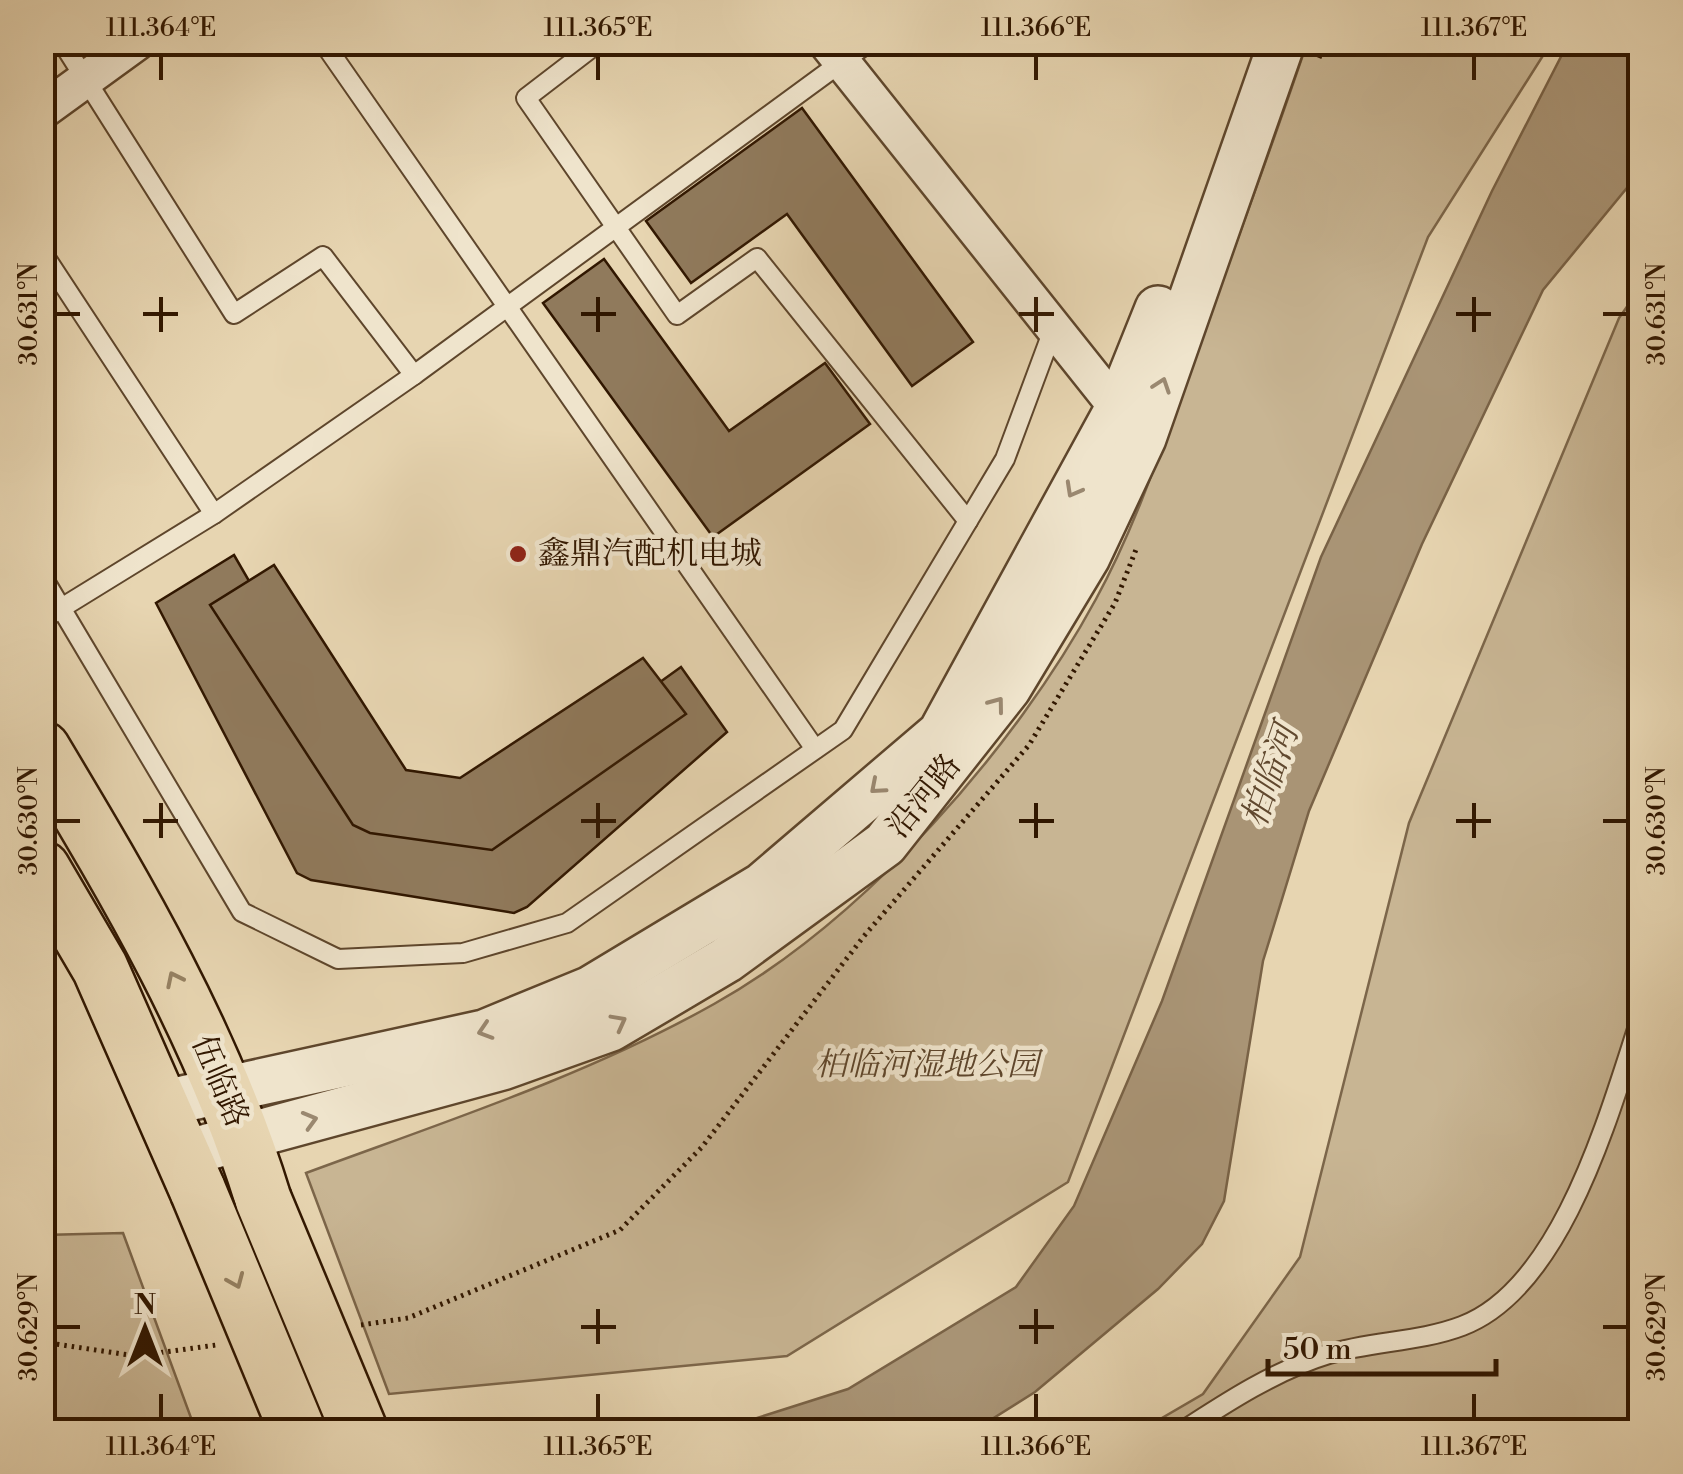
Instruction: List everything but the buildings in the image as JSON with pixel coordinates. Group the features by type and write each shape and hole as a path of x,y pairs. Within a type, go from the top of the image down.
{"main road":[{"name":"伍临路","path":"42,749 149,927 226,1088 262,1199 360,1432"},
{"name":"伍临路","path":"42,869 100,968 298,1432"}],"street":[{"path":"42,111 137,42"},
{"name":"沿河路","path":"190,1173 244,1138 502,1067 610,1028 726,960 830,889 886,844 1008,688 1087,557 1173,272 1250,42"},
{"name":"沿河路","path":"160,1104 484,1033 591,989 762,886 941,732 1130,424 1282,42"},
{"path":"846,50 1053,330 1130,424"}],"lane":[{"path":"62,42 234,314 324,256 414,375"},
{"path":"323,42 814,749"},
{"path":"599,42 526,98 677,315 757,258 968,520"},
{"path":"42,620 214,514 414,375 616,228 846,50"},
{"path":"42,252 214,514"},
{"path":"42,576 242,912 338,959 463,953 567,923 843,730 1004,459 1053,330"},
{"path":"1181,1432 1245,1390 1329,1354 1464,1325 1515,1293 1546,1256 1564,1218 1611,1106 1640,1020"}],"green space":[{"name":"柏临河湿地公园","path":"1307,43 1551,43 1428,237 1068,1182 787,1356 389,1394 306,1173 565,1076 714,1004 770,969 826,926 931,826 1023,714 1062,656 1111,570 1160,451"},
{"path":"1640,288 1640,1431 1138,1432 1203,1394 1300,1257 1409,823 1619,318"},
{"path":"123,1233 194,1426 43,1425 43,1235"}],"water":[{"name":"柏临河","path":"1568,43 1640,43 1640,172 1543,290 1422,544 1309,811 1263,961 1224,1201 1202,1244 1158,1289 1035,1392 973,1431 716,1431 848,1389 1016,1287 1074,1206 1162,1001 1321,557 1492,191"}],"place":[{"name":"鑫鼎汽配机电城","path":"518,554"}]}
